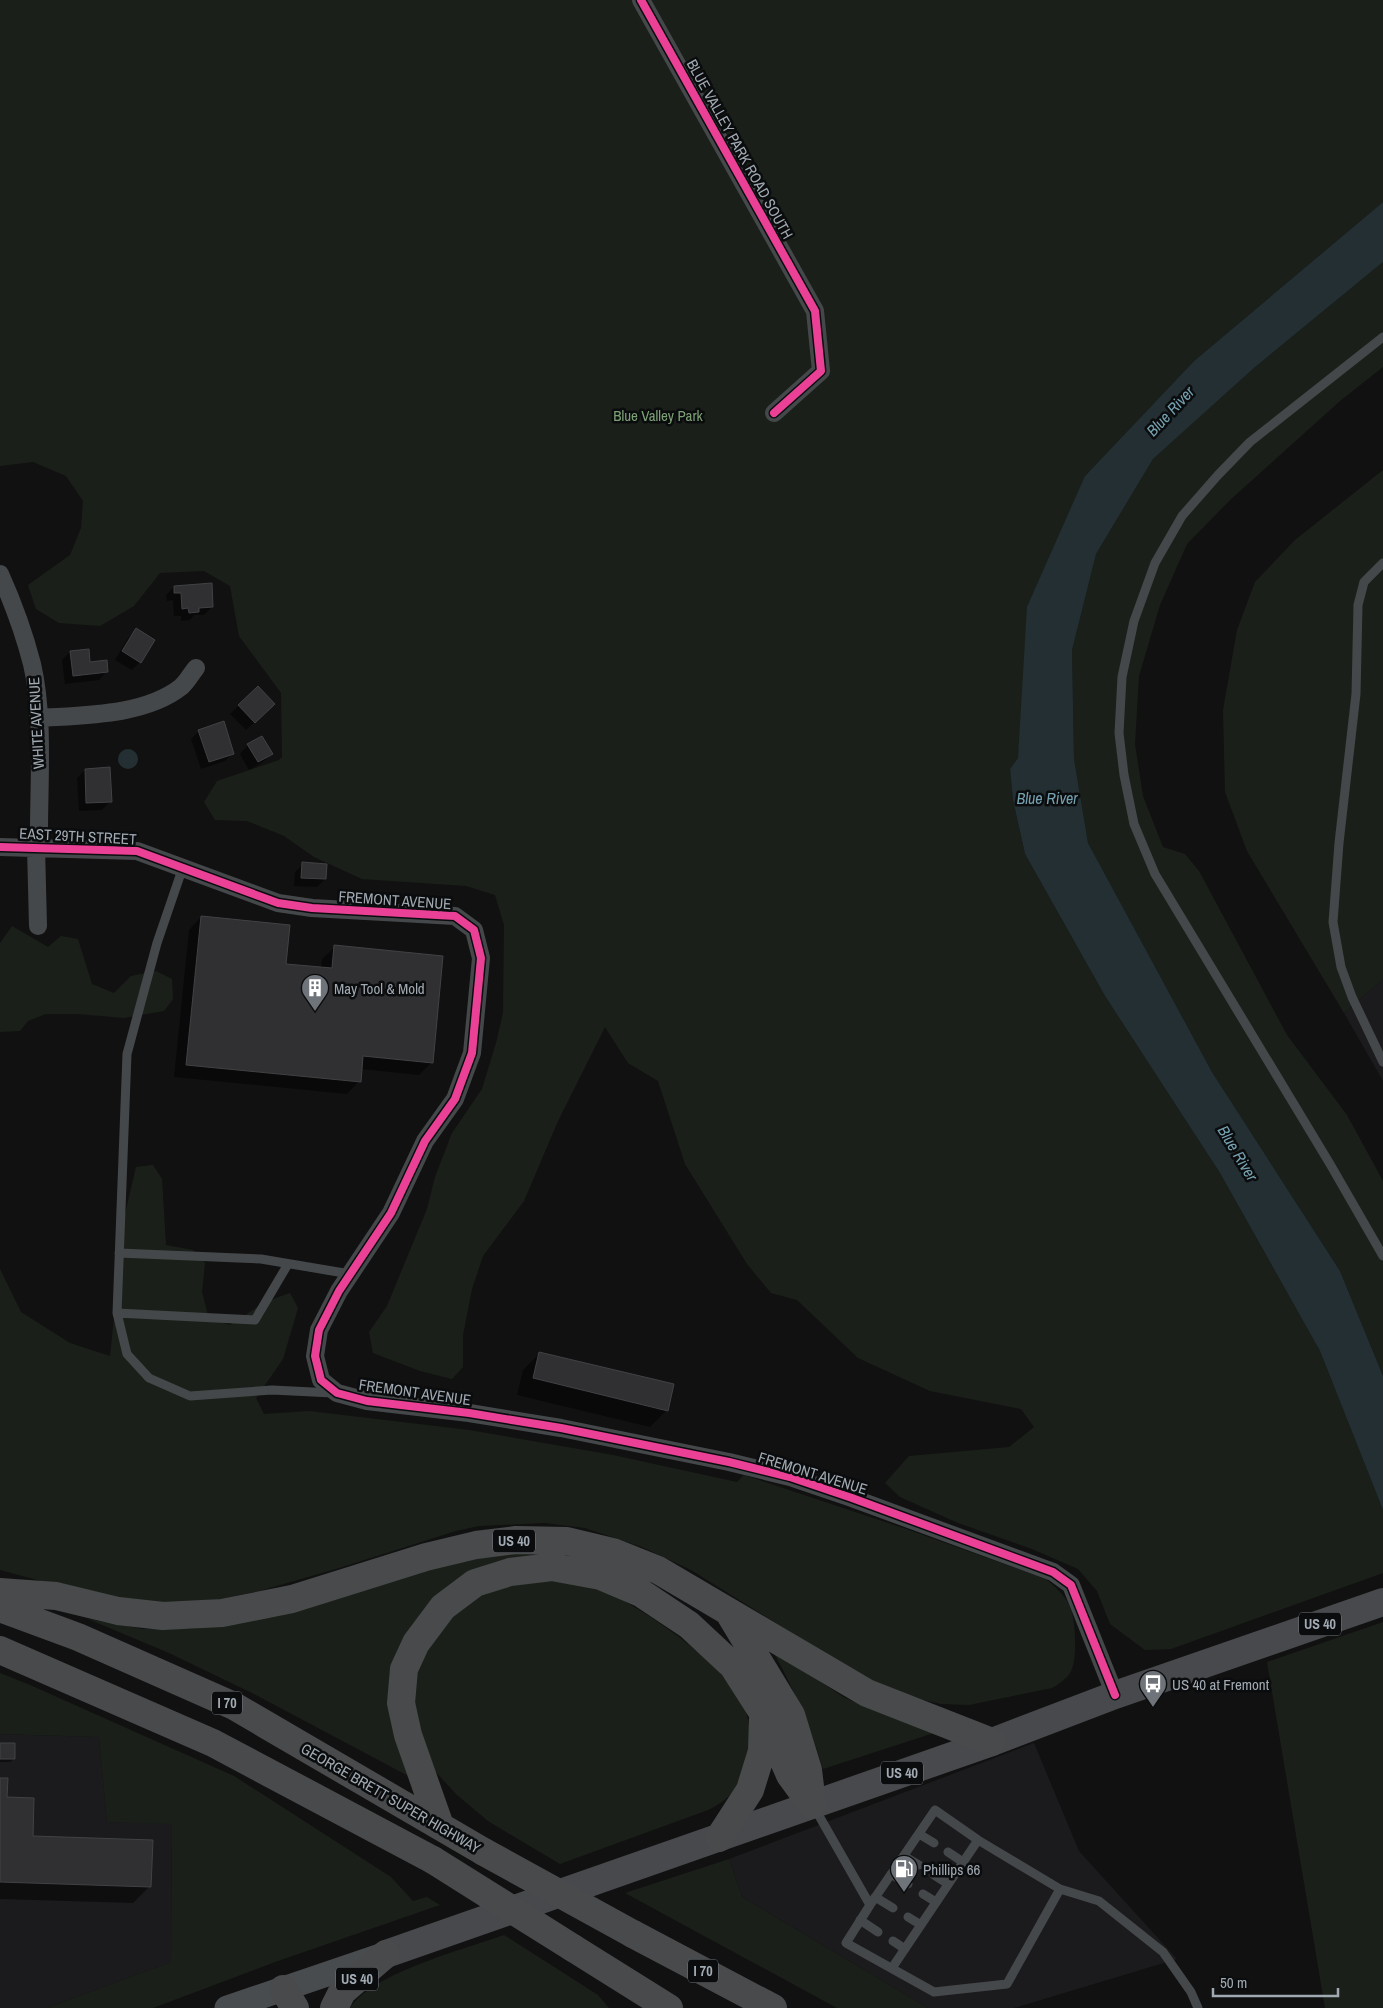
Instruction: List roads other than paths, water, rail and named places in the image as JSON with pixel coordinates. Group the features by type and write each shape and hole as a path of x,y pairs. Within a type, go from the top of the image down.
{"highway":[{"name":"US 40","path":"0,1592 56,1596 118,1611 163,1616 222,1613 292,1600 426,1556 476,1545 516,1540 567,1541 613,1552 658,1570 867,1693 992,1742"},
{"path":"440,1826 408,1735 401,1703 404,1669 416,1643 443,1607 476,1583 510,1572 552,1567 601,1576 641,1593 689,1625 733,1666 763,1712 790,1775 812,1805"},
{"name":"GEORGE BRETT SUPER HIGHWAY","path":"0,1608 78,1637 234,1706 484,1852 773,2008"},
{"path":"729,1611 791,1715 808,1770 812,1805"},
{"path":"0,1650 214,1743 433,1860 669,2008"},
{"path":"719,1838 750,1790 762,1751 763,1712"},
{"name":"US 40","path":"334,2008 342,1992 386,1954"},
{"path":"625,1979 634,2008"}],"main road":[{"name":"US 40","path":"386,1954 992,1742 1115,1695 1383,1602"},
{"path":"227,2008 287,2002 386,1954"}],"street":[{"name":"BLUE VALLEY PARK ROAD SOUTH","path":"641,0 815,310 821,371 774,413"},
{"name":"WHITE AVENUE","path":"0,574 15,608 32,665 38,718 39,831 36,847 38,926"},
{"path":"38,718 110,713 135,707 165,697 183,686 196,668"},
{"name":"EAST 29TH STREET","path":"0,847 137,851 183,867"},
{"name":"FREMONT AVENUE","path":"183,867 278,903 312,908 455,916 474,930 481,958 472,1052 455,1098 424,1141 391,1213 339,1291 319,1330 315,1356 321,1380 337,1393 367,1401 469,1413 561,1428 729,1462 790,1477 1053,1572 1071,1585 1115,1695"}],"lane":[{"path":"1383,337 1250,442 1182,516 1155,564 1134,621 1122,677 1119,733 1124,775 1134,824 1154,874 1330,1164 1383,1256"},
{"path":"1383,563 1364,582 1358,605 1356,694 1339,843 1333,922 1341,967 1352,997 1383,1062"},
{"path":"183,867 157,943 127,1054 117,1313 127,1354 149,1378 190,1396 272,1390 337,1393"},
{"path":"119,1253 261,1259 350,1274"},
{"path":"117,1313 255,1320 288,1264"},
{"path":"812,1805 870,1905"},
{"path":"1060,1889 1007,1984 934,1992 846,1943 875,1896 935,1810 978,1840 1060,1889 1099,1901 1163,1952 1192,1992 1198,2008"},
{"path":"919,1834 934,1843"},
{"path":"892,1968 978,1840"},
{"path":"948,1852 963,1862"},
{"path":"904,1856 919,1866"},
{"path":"891,1874 908,1884"},
{"path":"934,1875 948,1884"},
{"path":"923,1894 936,1902"},
{"path":"875,1896 893,1908"},
{"path":"908,1917 921,1925"},
{"path":"860,1920 878,1932"},
{"path":"893,1941 905,1949"}],"water":[{"name":"Blue River","path":"1383,202 1383,262 1254,368 1153,459 1096,554 1072,650 1074,759 1088,843 1212,1072 1340,1271 1383,1376 1383,1510 1320,1351 1220,1173 1105,996 1025,854 1013,800 1010,769 1018,758 1027,607 1085,476 1194,361"},
{"path":"128,749 135,752 138,759 135,766 128,769 121,766 118,759 121,752"}],"place":[{"name":"May Tool & Mold","path":"315,1012"},
{"name":"US 40 at Fremont","path":"1153,1708"},
{"name":"Phillips 66","path":"904,1893"}],"park label":[{"name":"Blue Valley Park","path":"658,415"}]}
